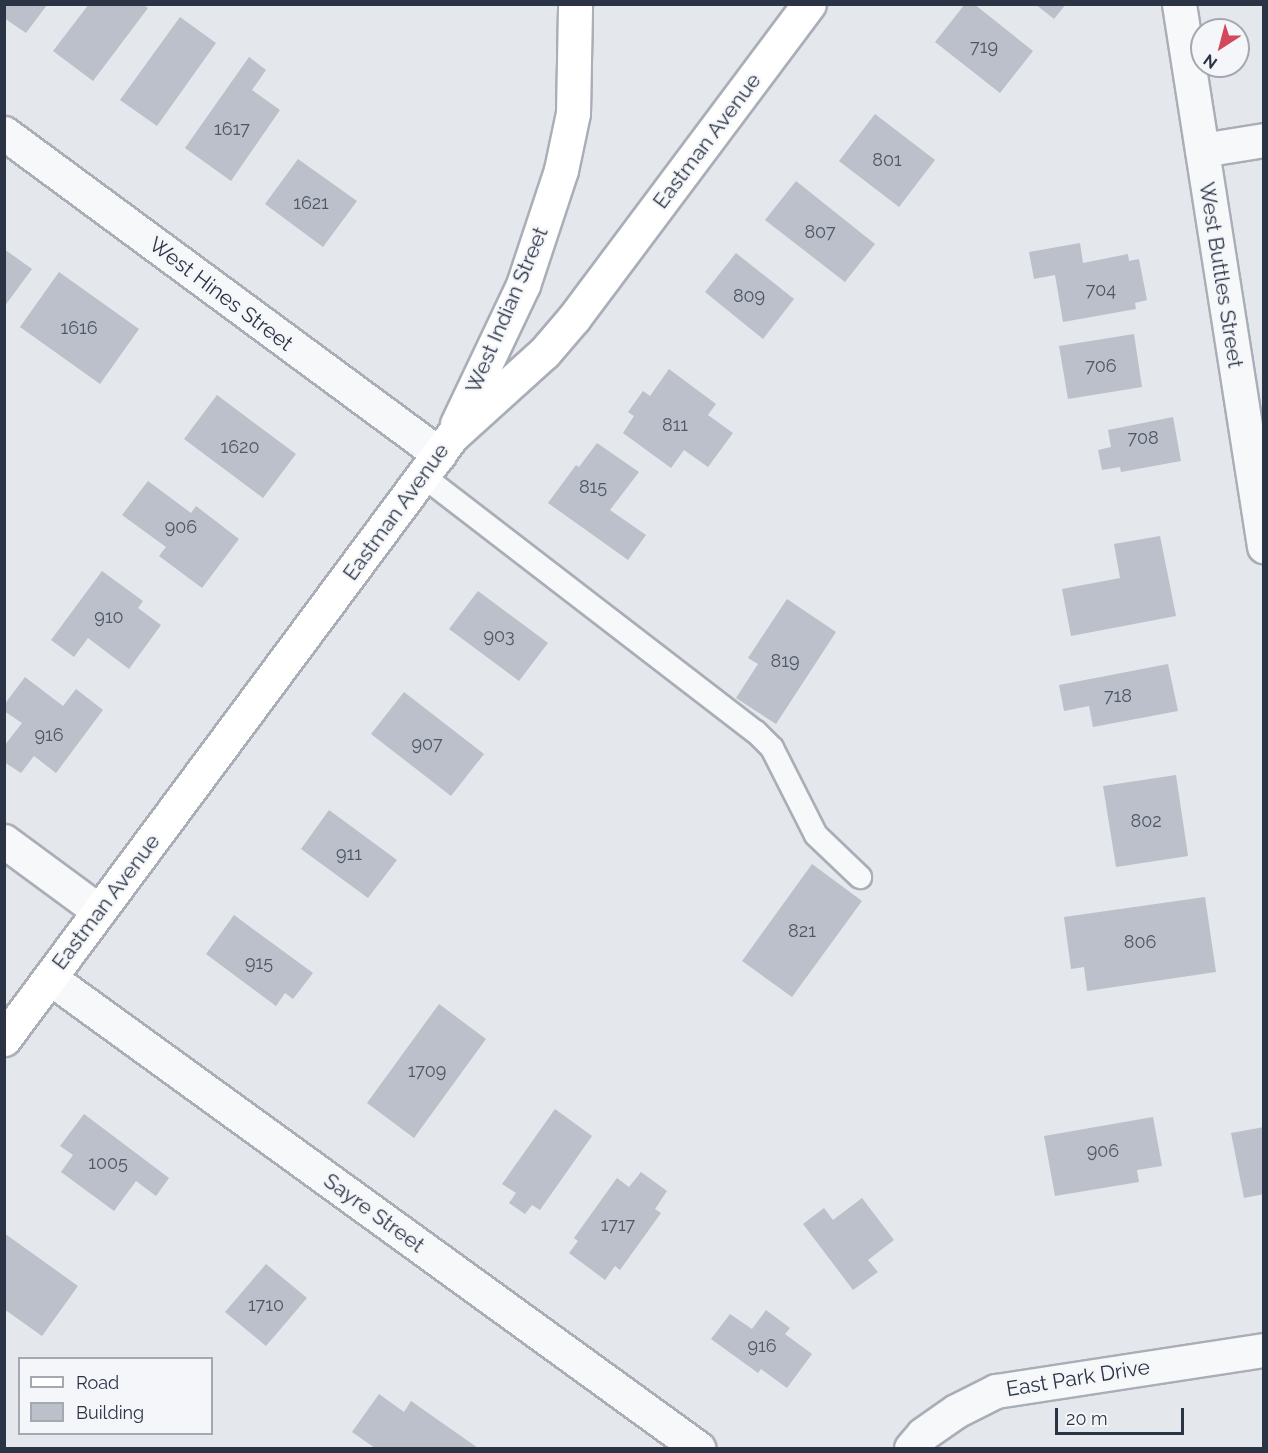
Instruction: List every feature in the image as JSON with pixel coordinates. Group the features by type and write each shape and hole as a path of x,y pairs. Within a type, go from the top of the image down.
{"main road":[{"name":"West Indian Street","path":"438,456 523,285 561,170 573,113 575,4"},
{"name":"Eastman Avenue","path":"4,1040 438,456 544,353 574,318 809,4"}],"street":[{"name":"West Buttles Street","path":"1179,4 1263,546"},
{"name":"West Hines Street","path":"4,133 438,456"},
{"path":"1202,150 1263,140"},
{"path":"4,841 99,911"},
{"name":"Sayre Street","path":"50,978 698,1449"},
{"name":"East Park Drive","path":"911,1449 923,1434 956,1411 996,1391 1263,1350"}],"lane":[{"path":"438,456 756,732 772,748 816,835 860,877"}],"building":[{"path":"89,4 143,4 148,8 93,81 53,51"},
{"path":"965,4 974,4 1033,51 1000,93 935,42"},
{"path":"1035,4 1066,4 1054,19"},
{"path":"4,5 47,5 26,33 4,18"},
{"path":"180,17 216,43 157,126 120,100"},
{"path":"249,57 266,70 252,90 280,110 231,181 185,148"},
{"path":"875,114 935,160 899,207 839,161"},
{"path":"298,159 357,201 323,247 265,204"},
{"path":"796,181 875,244 845,282 765,220"},
{"path":"1080,243 1083,263 1128,254 1129,261 1139,259 1147,300 1135,303 1136,309 1063,322 1055,275 1034,279 1029,252"},
{"path":"4,249 32,269 4,307"},
{"path":"736,253 794,299 763,339 705,292"},
{"path":"59,272 139,329 100,384 20,327"},
{"path":"1134,334 1142,387 1068,399 1059,346"},
{"path":"669,369 716,404 708,415 733,433 708,467 684,450 671,468 623,433 634,416 628,412 643,391 650,396"},
{"path":"217,395 296,454 263,498 184,439"},
{"path":"1173,417 1181,461 1121,472 1120,467 1102,470 1098,450 1111,447 1108,430"},
{"path":"597,443 639,472 610,510 646,535 628,560 548,503 576,465 579,467"},
{"path":"148,481 191,513 196,506 239,539 202,588 159,556 166,547 122,515"},
{"path":"1160,536 1176,616 1071,636 1062,589 1120,578 1114,544"},
{"path":"102,571 143,601 138,608 161,625 129,669 88,638 74,657 51,640"},
{"path":"478,591 548,643 519,681 449,629"},
{"path":"787,599 836,632 776,724 736,698 758,664 748,658"},
{"path":"1168,664 1178,711 1093,727 1089,706 1064,711 1059,685"},
{"path":"25,677 63,706 76,689 103,710 56,773 34,756 21,773 4,762 4,746 22,723 4,711 4,705"},
{"path":"404,692 484,754 451,796 371,734"},
{"path":"1176,775 1188,856 1116,867 1103,786"},
{"path":"329,810 397,860 368,898 301,849"},
{"path":"812,864 862,901 792,997 742,961"},
{"path":"1205,897 1216,972 1087,991 1084,967 1071,969 1064,917"},
{"path":"234,915 313,973 293,999 285,993 276,1006 206,954"},
{"path":"439,1004 486,1039 414,1138 367,1103"},
{"path":"555,1109 592,1136 540,1210 532,1205 525,1214 509,1203 516,1193 502,1184"},
{"path":"84,1114 169,1178 156,1196 136,1181 114,1211 61,1172 73,1155 60,1146"},
{"path":"1153,1117 1162,1166 1137,1170 1139,1182 1055,1196 1044,1136"},
{"path":"1264,1127 1264,1194 1244,1198 1231,1133"},
{"path":"641,1172 667,1191 655,1209 661,1213 620,1270 615,1266 605,1280 569,1253 578,1241 574,1238 617,1178 629,1187"},
{"path":"862,1198 894,1240 868,1260 878,1272 853,1290 803,1224 824,1208 833,1220"},
{"path":"4,1233 78,1286 42,1336 4,1309"},
{"path":"266,1264 307,1298 266,1346 225,1312"},
{"path":"766,1310 790,1328 785,1334 812,1354 787,1388 761,1369 758,1373 711,1339 730,1314 752,1329"},
{"path":"379,1394 404,1412 411,1401 478,1448 375,1448 352,1432"}]}
